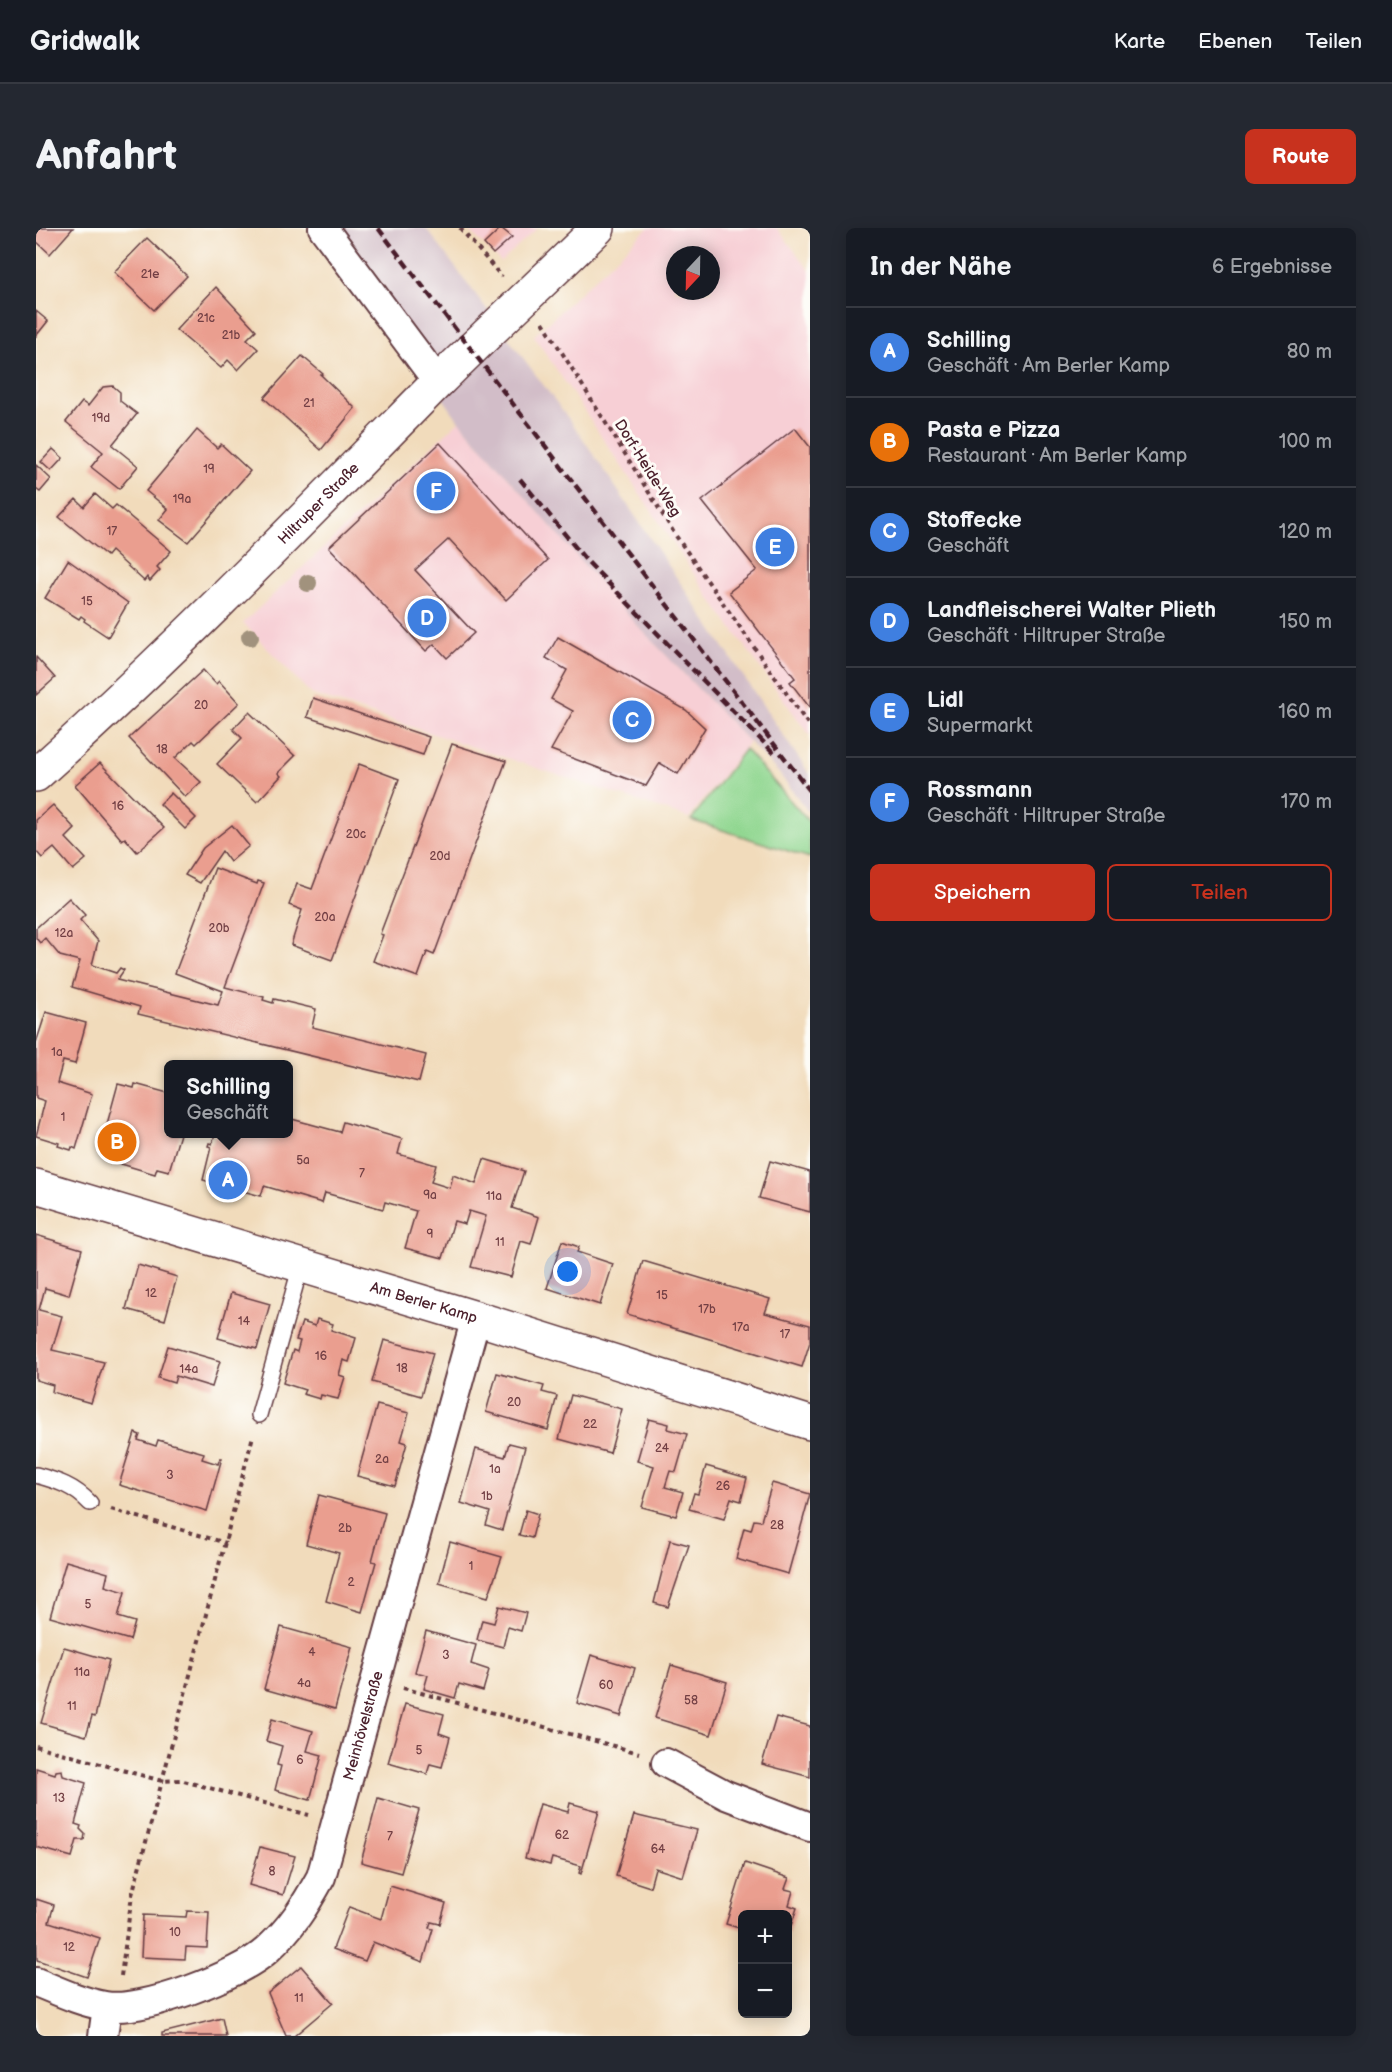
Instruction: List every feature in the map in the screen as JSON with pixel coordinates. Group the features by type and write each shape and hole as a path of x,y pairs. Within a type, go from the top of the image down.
{"street":[{"path":"323,228 438,382"},
{"name":"Hiltruper Straße","path":"36,775 180,642 438,382 598,228"},
{"name":"Am Berler Kamp","path":"36,1186 476,1318 810,1423"},
{"name":"Meinhövelstraße","path":"36,1982 112,2007 170,1999 222,1976 265,1952 301,1915 321,1877 476,1318"},
{"path":"666,1763 726,1795 810,1827"},
{"path":"103,2036 112,2007"}],"lane":[{"path":"258,1415 301,1265"},
{"path":"36,1475 65,1483 78,1491 90,1503"}],"path":[{"name":"Dorf-Heide-Weg","path":"460,228 540,318 676,536 810,727"},
{"path":"112,2007 132,1895 258,1415"},
{"path":"90,1503 226,1543"},
{"path":"376,1680 626,1748 666,1763"},
{"path":"36,1746 162,1781 180,1780 336,1821"}],"shaded area":[{"path":"318,228 426,228 577,430 810,775 810,814 778,772 637,625 459,421 385,316"},
{"path":"467,228 538,228 501,262"},
{"path":"648,228 777,228 810,271 810,736 712,601 534,336"},
{"path":"459,421 637,625 749,742 689,818 311,694 243,623"}],"green space":[{"path":"745,749 810,823 810,858 691,820"}],"building":[{"path":"36,228 73,228 50,254 36,241"},
{"path":"501,228 512,237 493,254 484,244"},
{"path":"147,238 187,276 154,310 114,272"},
{"path":"216,287 256,330 247,339 258,349 238,370 228,360 221,368 176,330"},
{"path":"36,311 48,321 36,336"},
{"path":"302,356 323,374 321,375 355,408 321,450 264,398"},
{"path":"113,386 120,392 120,401 137,414 112,445 138,466 119,489 91,467 103,452 66,422 82,402 88,406 103,387"},
{"path":"795,428 810,447 810,708 790,682 795,678 729,592 757,570 702,501"},
{"path":"197,430 217,448 221,444 250,471 188,542 159,520 168,509 146,491"},
{"path":"440,443 548,560 506,600 449,539 415,570 474,633 447,658 434,644 426,651 329,547"},
{"path":"53,449 63,458 51,471 41,462"},
{"path":"36,465 51,479 40,492 36,489"},
{"path":"95,494 112,509 116,505 171,551 157,567 160,570 150,581 147,577 144,581 111,551 107,556 59,517 76,499 84,507"},
{"path":"68,560 128,603 108,637 84,621 85,619 81,616 79,619 45,598"},
{"path":"558,637 686,710 705,728 678,774 660,763 646,786 551,750 573,711 551,699 567,670 546,658"},
{"path":"36,657 55,678 36,695"},
{"path":"203,670 216,684 219,681 239,703 196,744 193,741 175,758 201,782 185,797 129,738"},
{"path":"313,698 429,737 423,755 307,717"},
{"path":"249,712 295,756 278,773 281,776 257,802 217,764 242,738 233,729"},
{"path":"452,744 506,761 434,955 427,952 418,977 373,961 383,935 380,934"},
{"path":"100,763 164,828 137,852 125,838 122,840 75,785"},
{"path":"359,764 399,779 332,960 291,945 302,910 289,905 297,884 312,889"},
{"path":"171,793 196,818 185,829 160,804"},
{"path":"53,805 75,829 66,838 86,859 73,870 54,848 42,858 36,851 36,820"},
{"path":"232,825 249,846 230,862 222,851 200,883 185,875 203,848"},
{"path":"215,868 257,884 258,881 264,883 225,987 264,997 263,1000 273,1003 274,999 316,1009 312,1027 426,1055 419,1082 138,1014 140,1007 72,987 80,961 60,956 45,938 40,943 36,938 36,928 69,898 85,915 80,920 98,941 92,965 116,973 120,968 124,970 117,980 218,1005 223,991 175,973"},
{"path":"46,1012 86,1023 75,1064 63,1061 57,1083 92,1094 76,1149 72,1147 71,1150 58,1146 59,1143 36,1136 45,1101 36,1098 36,1043"},
{"path":"118,1084 134,1088 135,1084 164,1092 164,1138 179,1138 169,1171 157,1168 155,1174 111,1161 114,1149 101,1146"},
{"path":"293,1119 340,1132 343,1122 402,1139 398,1154 436,1165 431,1182 450,1188 453,1175 476,1184 484,1159 524,1171 512,1208 539,1217 531,1244 521,1241 511,1277 471,1267 486,1216 469,1211 465,1224 454,1221 443,1258 405,1248 416,1211 385,1202 383,1209 325,1193 322,1203 264,1186 261,1196 203,1180 211,1147 208,1146 209,1143 212,1144 214,1138 293,1138"},
{"path":"770,1161 810,1172 810,1212 759,1198"},
{"path":"36,1235 82,1249 69,1295 45,1288 39,1310 62,1316 52,1350 104,1362 91,1403 52,1392 53,1385 36,1380"},
{"path":"562,1241 579,1247 577,1252 613,1264 600,1305 547,1288"},
{"path":"643,1261 770,1299 765,1313 810,1325 810,1342 802,1367 627,1314"},
{"path":"138,1265 177,1277 165,1320 126,1309"},
{"path":"231,1293 270,1304 257,1349 218,1338"},
{"path":"317,1319 333,1324 331,1330 356,1338 349,1362 343,1360 339,1375 345,1377 338,1399 321,1395 320,1399 303,1394 305,1390 283,1383 293,1350 297,1352 300,1341 296,1340 302,1322 315,1326"},
{"path":"384,1340 433,1353 421,1396 372,1382"},
{"path":"168,1346 220,1361 212,1387 176,1376 174,1383 158,1378"},
{"path":"497,1373 544,1386 542,1392 557,1396 548,1430 486,1412"},
{"path":"571,1395 622,1409 610,1453 559,1439"},
{"path":"377,1405 409,1413 401,1441 407,1443 395,1486 357,1476"},
{"path":"649,1419 669,1424 668,1429 687,1434 676,1472 670,1471 665,1487 683,1492 676,1516 642,1507 654,1466 637,1461"},
{"path":"135,1433 140,1435 138,1440 156,1446 158,1440 204,1453 202,1459 218,1464 222,1458 207,1511 119,1485"},
{"path":"509,1443 525,1447 502,1530 486,1525 490,1512 461,1503 476,1449 505,1457"},
{"path":"706,1466 747,1478 741,1501 731,1498 724,1519 689,1509 694,1493 698,1494"},
{"path":"772,1483 810,1494 788,1574 736,1559 744,1528 751,1530 754,1520 761,1521"},
{"path":"319,1495 385,1513 372,1561 376,1562 362,1612 326,1601 339,1553 306,1544"},
{"path":"526,1510 538,1514 532,1538 519,1535"},
{"path":"670,1540 689,1545 668,1607 654,1603"},
{"path":"450,1542 502,1557 488,1597 439,1583"},
{"path":"66,1561 108,1573 105,1586 125,1592 118,1617 135,1622 130,1640 50,1617"},
{"path":"499,1606 526,1613 521,1631 508,1627 503,1647 477,1640 482,1620 494,1623"},
{"path":"281,1627 352,1647 335,1709 264,1689"},
{"path":"426,1631 476,1645 471,1664 489,1670 483,1691 459,1684 455,1698 424,1689 428,1675 415,1672"},
{"path":"64,1647 109,1660 95,1717 92,1716 86,1736 41,1723"},
{"path":"591,1655 635,1668 621,1716 577,1703"},
{"path":"671,1665 727,1682 711,1735 655,1718"},
{"path":"405,1704 444,1714 439,1733 450,1737 442,1767 430,1764 427,1774 388,1763"},
{"path":"776,1717 810,1726 810,1777 762,1764"},
{"path":"272,1719 313,1731 307,1751 322,1755 310,1800 275,1790 281,1766 277,1765 282,1746 266,1741"},
{"path":"36,1768 55,1774 56,1771 62,1770 63,1776 86,1783 75,1824 81,1826 80,1829 85,1834 84,1840 77,1840 72,1857 36,1847"},
{"path":"378,1798 419,1810 401,1873 361,1862"},
{"path":"570,1803 599,1811 581,1874 579,1873 581,1866 552,1858 550,1865 525,1858 540,1804 568,1812"},
{"path":"634,1815 697,1830 683,1877 655,1868 650,1887 616,1876"},
{"path":"260,1847 295,1856 283,1895 249,1885"},
{"path":"745,1863 789,1878 785,1889 793,1891 789,1905 797,1908 792,1923 792,1910 738,1910 738,1928 726,1924"},
{"path":"390,1886 446,1903 440,1924 431,1922 429,1928 433,1929 423,1962 373,1942 365,1961 333,1949 349,1907 381,1919"},
{"path":"36,1899 54,1905 49,1922 100,1938 87,1977 37,1960"},
{"path":"187,1911 209,1912 207,1948 186,1947 185,1959 141,1957 143,1915 186,1917"},
{"path":"301,1966 333,2003 294,2036 286,2036 268,1993"},
{"path":"222,2018 226,2036 162,2036 162,2033"}],"railway":[{"path":"378,228 810,791"},
{"path":"520,479 585,559 774,753"}],"place":[{"name":"Rossmann","path":"436,491"},
{"name":"Lidl","path":"775,547"},
{"name":"Landfleischerei Walter Plieth","path":"427,618"},
{"name":"Stoffecke","path":"632,720"},
{"name":"Pasta e Pizza","path":"117,1142"},
{"name":"Schilling","path":"228,1180"}]}
